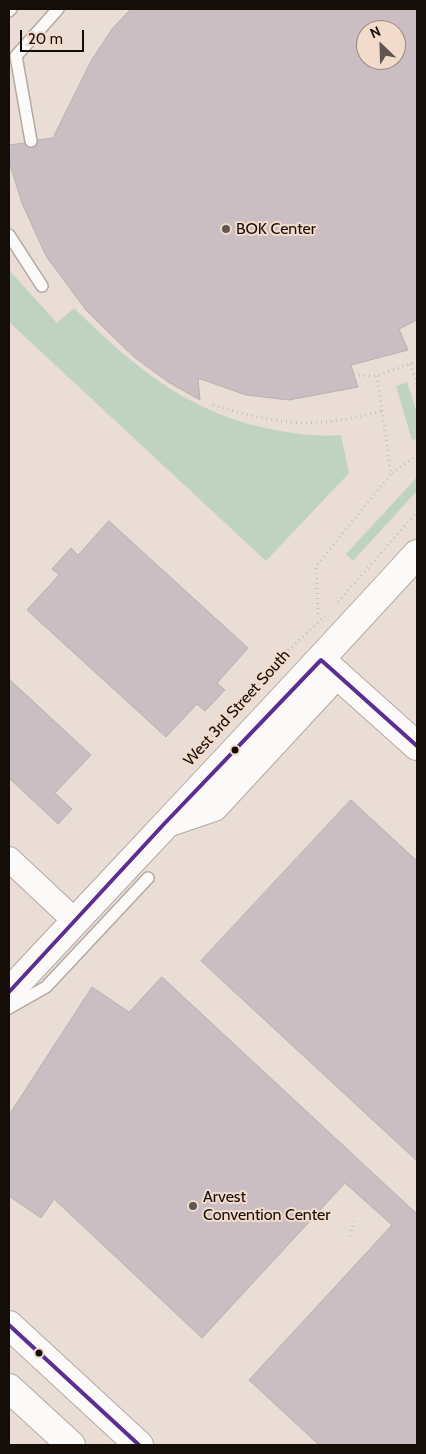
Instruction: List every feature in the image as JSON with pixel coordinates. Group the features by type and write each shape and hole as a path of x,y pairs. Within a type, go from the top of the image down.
{"main road":[{"name":"West 3rd Street South","path":"9,992 164,824 329,667 417,554"},
{"path":"329,667 417,746"},
{"path":"9,1325 138,1445"},
{"path":"9,1388 71,1445"}],"street":[{"path":"9,859 75,920"}],"lane":[{"path":"31,142 12,53 58,9"},
{"path":"9,235 42,286"},
{"path":"9,1008 46,987 148,878"}],"path":[{"path":"354,375 377,376 417,361"},
{"path":"410,364 417,384"},
{"path":"377,376 391,474"},
{"path":"213,405 266,419 306,423 330,422 383,411"},
{"path":"318,614 316,566 391,474 417,455"},
{"path":"331,610 417,512"},
{"name":"West 3rd Street South","path":"190,761 284,654 328,613"},
{"path":"350,1236 354,1221"}],"green space":[{"path":"9,270 57,323 74,308 143,370 192,402 248,424 303,434 341,435 349,473 266,561 9,322"},
{"path":"407,382 417,413 417,439 412,440 396,386"},
{"path":"417,477 417,491 353,561 346,554"}],"building":[{"name":"BOK Center","path":"131,9 417,9 417,320 399,329 408,350 351,365 358,387 289,400 246,395 198,378 200,400 168,382 134,357 86,310 46,256 22,203 9,162 9,145 24,143 32,148 36,146 38,140 53,138 91,61 112,29"},
{"path":"109,521 248,648 217,683 225,690 205,711 197,704 166,737 27,610 59,575 52,569 71,548 78,555"},
{"path":"9,679 91,755 55,793 72,809 58,824 9,778"},
{"path":"351,800 417,861 417,1161 201,961"},
{"name":"Arvest Convention Center","path":"162,977 417,1214 417,1445 319,1445 249,1380 392,1225 345,1183 202,1338 54,1199 41,1218 9,1196 9,1115 92,987 129,1012"}],"transit line":[{"path":"9,992 164,824 321,660 417,746"},
{"path":"9,1325 139,1445"}],"place":[{"name":"BOK Center","path":"226,229"},
{"name":"Arvest Convention Center","path":"193,1206"}]}
